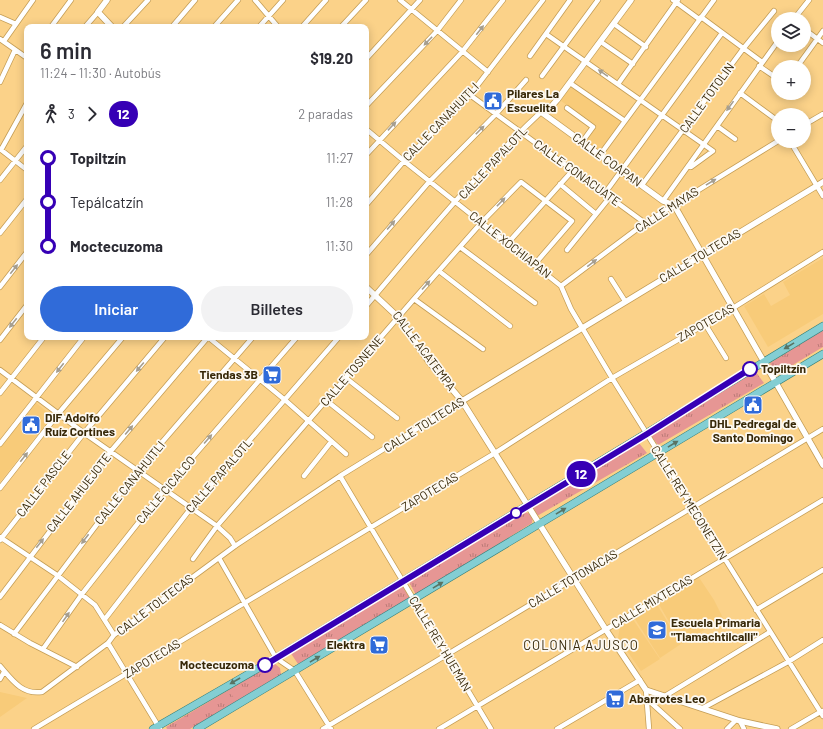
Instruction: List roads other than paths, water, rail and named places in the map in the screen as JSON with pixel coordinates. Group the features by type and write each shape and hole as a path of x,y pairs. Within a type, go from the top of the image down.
{"main road":[{"path":"157,728 528,506 647,434 763,361 823,326"},
{"path":"197,729 823,354"}],"street":[{"path":"24,56 2,40 34,0"},
{"path":"53,24 72,0"},
{"path":"88,24 107,0"},
{"path":"126,24 148,0"},
{"path":"175,24 195,0"},
{"path":"217,24 238,0"},
{"path":"255,0 276,24"},
{"path":"262,24 283,0"},
{"path":"305,24 326,0"},
{"path":"344,24 366,0"},
{"path":"400,0 488,72"},
{"path":"369,56 420,0"},
{"path":"369,103 437,31 461,0"},
{"path":"369,152 462,52 503,0"},
{"name":"CALLE CANAHUITLI","path":"369,202 404,161 470,95 543,0"},
{"path":"530,56 570,0"},
{"path":"542,76 598,0"},
{"name":"CALLE PAPALOTL","path":"369,302 455,203 520,132 541,112 550,108 631,0"},
{"path":"600,155 714,0"},
{"path":"800,12 809,0"},
{"path":"618,84 646,47 676,1 722,33 771,73"},
{"name":"CALLE TOTOLIN","path":"642,185 743,49 774,11"},
{"path":"98,12 109,24"},
{"path":"0,17 16,24"},
{"path":"614,24 646,47"},
{"path":"803,60 823,31"},
{"path":"605,193 722,33"},
{"path":"546,34 713,151 691,167 688,166"},
{"path":"811,34 823,42"},
{"path":"601,42 633,64"},
{"path":"0,82 14,50"},
{"path":"663,201 771,50"},
{"path":"369,252 429,182 496,114 526,80"},
{"path":"570,83 625,121"},
{"path":"740,93 771,117"},
{"name":"CALLE CONACUATE","path":"470,95 645,223"},
{"path":"24,108 0,150 16,160 24,167"},
{"path":"567,108 593,127 582,142"},
{"name":"CALLE COAPAN","path":"541,112 663,201 674,204"},
{"path":"811,121 823,114"},
{"path":"716,126 735,139"},
{"name":"CALLE XOCHIAPAN","path":"369,132 455,203 561,286"},
{"name":"CALLE MAYAS","path":"561,286 645,223 771,145"},
{"path":"794,148 823,196"},
{"path":"0,180 24,150"},
{"path":"508,243 573,170"},
{"name":"CALLE TOSNENE","path":"193,559 217,526 327,401 398,317 460,247 521,182 546,200"},
{"name":"CALLE TOLTECAS","path":"4,672 22,689 29,692 42,692 108,643 114,635 235,546 340,476 702,254 823,182"},
{"path":"560,184 596,214"},
{"path":"567,250 610,197"},
{"path":"534,265 572,221 546,200"},
{"path":"0,232 24,203"},
{"path":"674,204 823,465"},
{"path":"460,247 535,303"},
{"name":"ZAPOTECAS","path":"34,729 495,453 612,378 733,308 823,252"},
{"path":"0,287 24,256"},
{"path":"439,271 510,326"},
{"path":"611,278 625,301"},
{"name":"CALLE REY MECONETZIN","path":"561,286 582,328 612,378 788,662 822,713"},
{"name":"CALLE ACATEMPA","path":"369,290 398,317 432,367 462,401 606,630 646,690"},
{"path":"414,299 482,349"},
{"path":"0,340 24,309"},
{"path":"705,324 726,358"},
{"path":"0,393 42,340"},
{"path":"0,444 82,340"},
{"path":"0,488 58,414 120,340"},
{"name":"CALLE PASCLE","path":"0,538 84,433 162,340"},
{"name":"CALLE AHUEJOTE","path":"0,597 111,451 205,340"},
{"path":"212,340 285,400 308,422 346,454"},
{"name":"CALLE CANAHUITLI","path":"14,634 57,575 138,470 250,340"},
{"name":"CALLE CICALCO","path":"43,649 82,594 165,488 261,380 294,340"},
{"name":"CALLE PAPALOTL","path":"105,619 191,508 336,340"},
{"path":"0,370 84,433 165,488 217,526 230,538 235,546"},
{"path":"346,378 397,418"},
{"path":"327,401 372,437"},
{"name":"CALLE TOTONACAS","path":"323,729 330,727 823,429"},
{"path":"304,476 331,442"},
{"name":"CALLE REY HUEMAN","path":"340,476 491,729"},
{"name":"CALLE MIXTECAS","path":"439,729 823,500"},
{"path":"0,538 30,556 57,575 95,605 114,635"},
{"path":"219,558 243,603 276,658 295,671 330,727"},
{"path":"756,610 823,570"},
{"path":"0,625 14,634 77,666"},
{"path":"665,696 770,632"},
{"path":"703,708 788,662 823,640"},
{"path":"108,643 157,728"},
{"path":"0,666 4,672 0,679"},
{"path":"557,729 640,680"},
{"path":"649,729 648,700 646,690 738,721 777,729"},
{"path":"648,700 680,729"},
{"path":"791,729 822,713"},
{"path":"726,729 738,721"},
{"path":"738,721 744,729"}],"place":[{"name":"Pilares La Escuelita","path":"493,101"},
{"name":"Topiltzín","path":"750,369"},
{"name":"Tiendas 3B","path":"272,375"},
{"name":"DHL Pedregal de Santo Domingo","path":"753,405"},
{"name":"DIF Adolfo Ruíz Cortines","path":"31,425"},
{"name":"Escuela Primaria \"Tlamachtilcalli\"","path":"657,630"},
{"name":"Elektra","path":"379,645"},
{"name":"Moctecuzoma","path":"265,665"},
{"name":"Abarrotes Leo","path":"615,699"}],"district":[{"name":"COLONIA AJUSCO","path":"581,645"}]}
